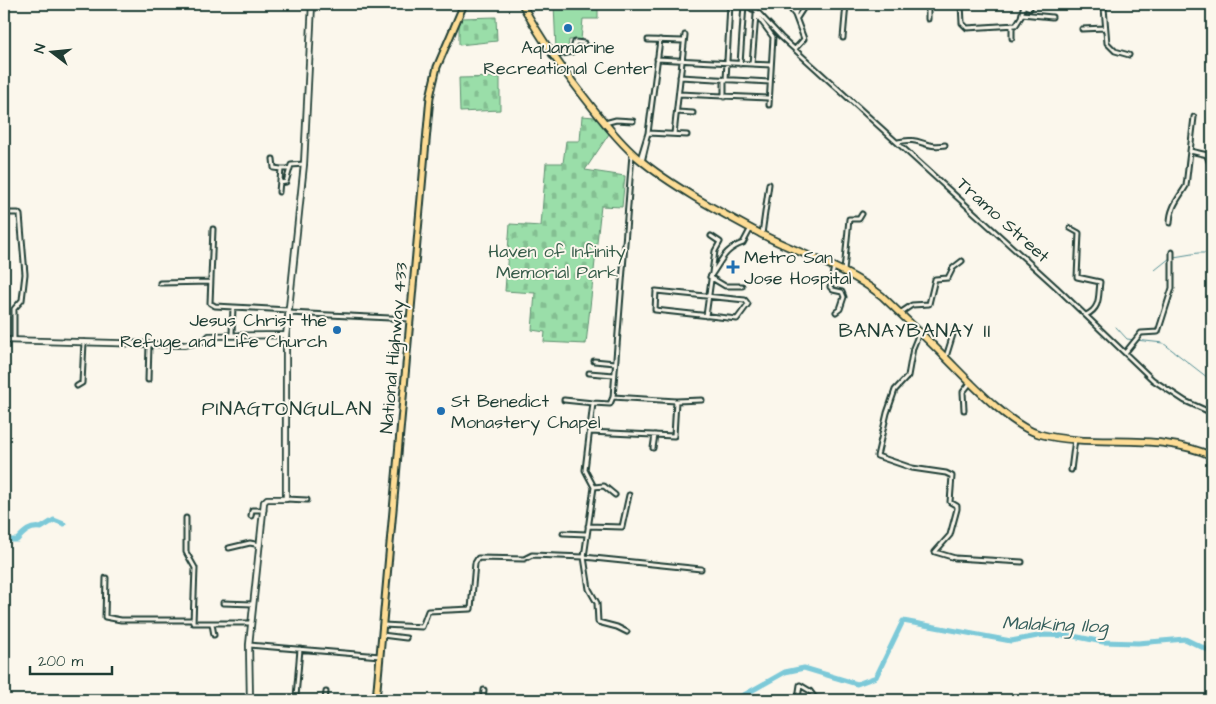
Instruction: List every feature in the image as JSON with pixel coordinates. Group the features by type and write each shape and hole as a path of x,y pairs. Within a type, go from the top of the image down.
{"highway":[{"path":"522,4 552,56 605,123 641,161 751,228 834,266 866,284 900,313 971,382 1026,429 1043,434 1075,438 1171,443 1195,448 1212,456"}],"main road":[{"name":"National Highway 433","path":"376,700 431,88 437,67 464,4"}],"street":[{"path":"286,499 286,335 304,164 312,4"},
{"path":"724,97 730,4"},
{"path":"740,64 747,4"},
{"path":"747,4 773,37 769,105"},
{"name":"Tramo Street","path":"747,4 1165,389 1212,413"},
{"path":"787,4 796,17 804,39 795,49"},
{"path":"796,17 798,4"},
{"path":"796,17 806,4"},
{"path":"843,38 846,4"},
{"path":"928,4 928,19"},
{"path":"961,4 962,23 965,27 1012,25 1019,22 1024,4 1030,8"},
{"path":"1102,4 1106,40 1111,49 1129,55"},
{"path":"752,64 756,14"},
{"path":"1022,14 1052,17"},
{"path":"1012,25 1012,38"},
{"path":"1082,29 1105,28"},
{"path":"674,134 685,35"},
{"path":"648,40 684,41"},
{"path":"641,161 648,133 660,40"},
{"path":"552,56 572,52 576,42 584,43"},
{"path":"657,59 771,65"},
{"path":"680,78 770,82"},
{"path":"679,94 768,98"},
{"path":"677,112 693,113"},
{"path":"1170,223 1172,210 1180,192 1185,188 1194,117"},
{"path":"605,123 616,120 633,121"},
{"path":"648,133 687,135"},
{"path":"898,143 912,139 930,146 945,145"},
{"path":"1190,151 1212,156"},
{"path":"564,400 610,404 613,397 632,153"},
{"path":"1207,156 1212,170"},
{"path":"274,160 274,168 288,169"},
{"path":"280,183 286,182 288,169 294,163 304,164"},
{"path":"280,169 280,192"},
{"path":"762,234 769,184"},
{"path":"4,213 18,213 20,216 25,274 22,300 14,309 14,340"},
{"path":"844,271 849,219 859,219 862,214"},
{"path":"710,277 726,252 732,247 743,243 751,228"},
{"path":"1070,228 1079,233 1077,277 1098,279 1100,282 1098,305 1092,312 1086,315"},
{"path":"213,229 210,303 215,306 410,319"},
{"path":"706,316 707,295 715,250 720,242 711,236"},
{"path":"1125,353 1140,332 1158,332 1172,288 1172,252"},
{"path":"900,313 912,305 929,304 935,279 948,278 953,268 962,261"},
{"path":"834,266 830,287 833,290 842,292 844,297 840,309 836,312"},
{"path":"710,277 725,286 742,286"},
{"path":"160,283 210,282"},
{"path":"656,291 746,300 748,304 738,318 706,316 655,310 656,291"},
{"path":"232,334 233,307"},
{"path":"946,358 955,328"},
{"path":"920,333 914,348 908,376 894,392 877,456 912,468 952,476 950,502 957,506 957,509 950,534 935,552 955,558 1022,562"},
{"path":"4,340 149,345 195,344 204,341 209,336 232,334 286,335"},
{"path":"77,386 82,384 84,342"},
{"path":"148,380 149,345"},
{"path":"594,361 615,363"},
{"path":"590,373 614,375"},
{"path":"964,410 963,392 971,382"},
{"path":"613,397 676,401 702,400"},
{"path":"590,432 674,436 676,401"},
{"path":"593,403 584,470 594,487 584,557 589,589 597,603 598,622 627,632"},
{"path":"653,448 655,435"},
{"path":"1071,470 1075,438"},
{"path":"594,487 604,486 615,495"},
{"path":"588,526 622,527 629,495"},
{"path":"250,700 249,645 264,510 267,499 307,500"},
{"path":"251,516 252,510 264,510"},
{"path":"186,518 186,552 195,568 192,620 194,624 252,623"},
{"path":"563,533 586,534"},
{"path":"229,548 248,543 260,544"},
{"path":"383,625 422,627 428,611 471,609 475,563 478,558 524,559 532,555 584,557 701,569"},
{"path":"106,578 105,617 121,620 192,620"},
{"path":"223,603 253,604"},
{"path":"212,623 214,635"},
{"path":"382,635 406,638"},
{"path":"249,645 380,656"},
{"path":"296,697 300,649"},
{"path":"798,698 800,685 810,691 815,698 827,700"},
{"path":"483,700 484,690"},
{"path":"325,700 326,692"}],"green space":[{"name":"Aquamarine Recreational Center","path":"554,4 598,4 598,19 583,19 581,40 569,40 568,49 556,50"},
{"path":"496,17 497,41 459,45 459,25 462,18"},
{"path":"500,77 500,110 460,112 459,78"},
{"name":"Haven of Infinity Memorial Park","path":"582,116 595,117 609,134 585,170 625,176 622,207 601,206 586,344 544,342 545,332 532,330 535,293 505,291 510,224 541,226 546,163 563,163 566,141 580,141"}],"waterway":[{"path":"1174,257 1212,253"},
{"path":"1155,270 1170,258"},
{"path":"1116,327 1127,339 1163,343 1212,381"},
{"path":"4,540 17,540 28,530 41,528 54,520 64,524"},
{"name":"Malaking Ilog","path":"731,700 744,695 785,672 804,668 857,684 876,677 903,621 1011,641 1043,635 1073,636 1103,642 1138,643 1185,639 1212,652"}],"place":[{"name":"Aquamarine Recreational Center","path":"568,28"},
{"name":"Metro San Jose Hospital","path":"733,267"},
{"name":"Jesus Christ the Refuge and Life Church","path":"337,330"},
{"name":"St Benedict Monastery Chapel","path":"441,411"}],"district":[{"name":"BANAYBANAY II","path":"915,331"},
{"name":"PINAGTONGULAN","path":"287,409"}]}
